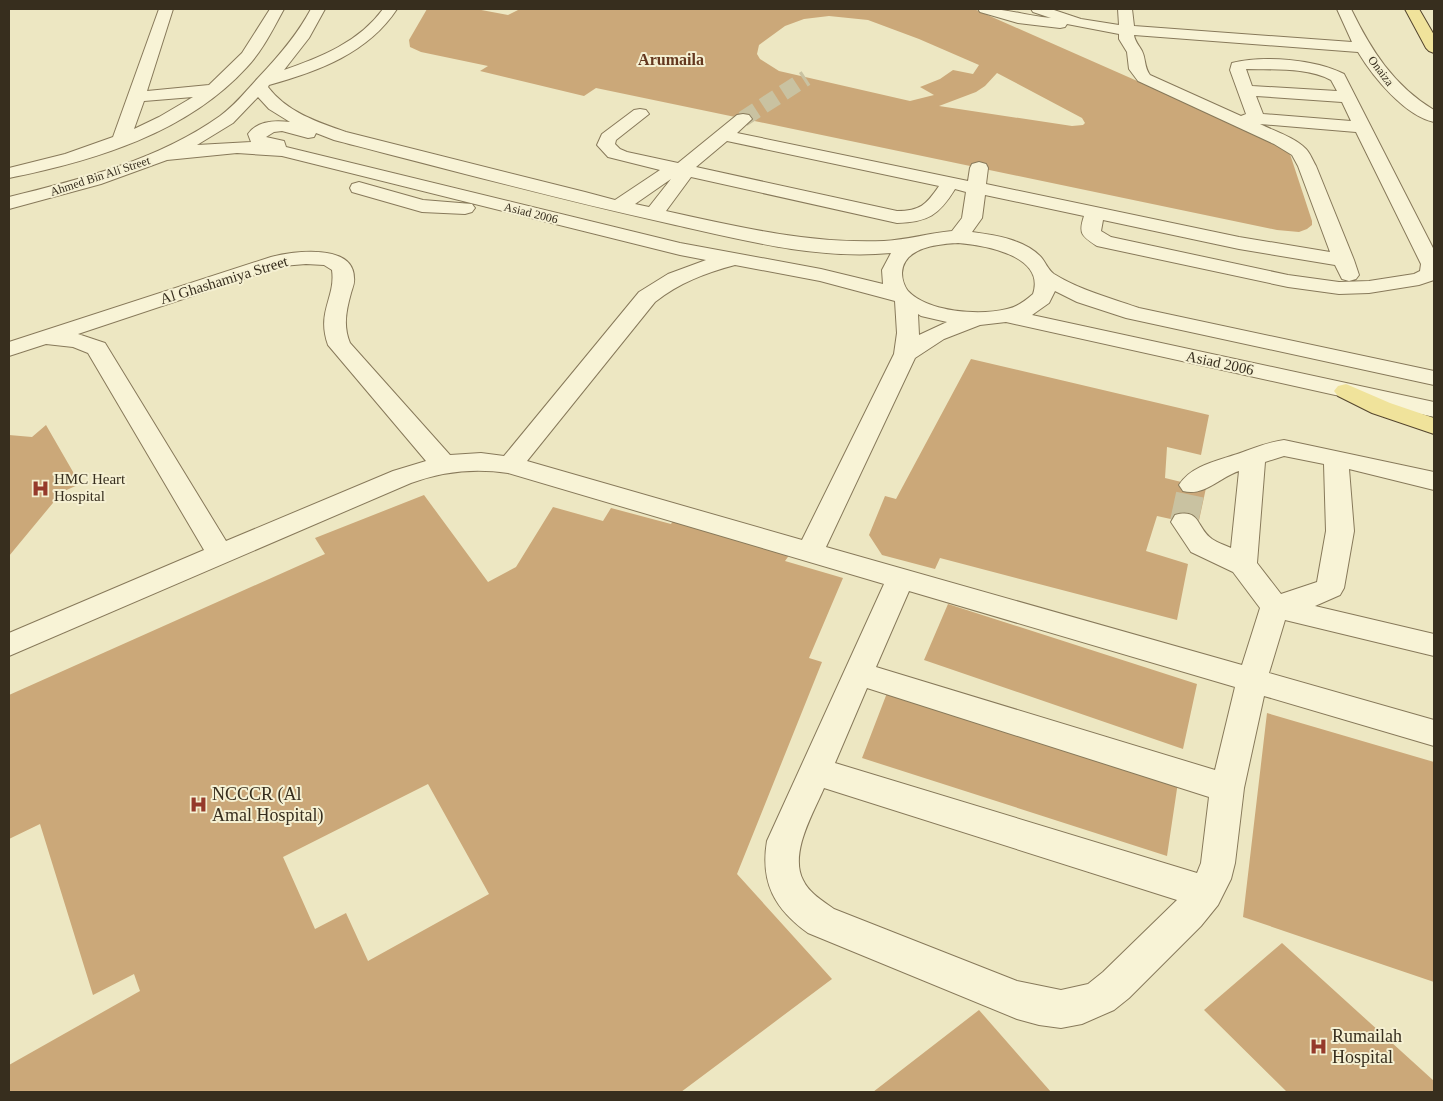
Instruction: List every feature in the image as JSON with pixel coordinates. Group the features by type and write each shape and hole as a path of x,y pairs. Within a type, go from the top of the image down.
{"main road":[{"path":"1412,9 1434,48"},
{"path":"1346,391 1381,408 1434,426"}],"street":[{"path":"121,140 166,9"},
{"path":"9,173 65,159 121,140 164,121 214,90 251,52 277,9"},
{"name":"Ahmed Bin Ali Street","path":"9,202 94,180 161,155 228,118 262,84 298,43 318,9"},
{"path":"262,84 310,66 349,46 374,29 390,9"},
{"path":"985,9 1005,16 1033,22 1078,23 1148,32 1365,48"},
{"path":"1038,9 1078,23"},
{"path":"1125,9 1129,43 1136,52 1136,69 1144,78 1280,140 1299,152 1304,159 1354,288"},
{"name":"Onaiza","path":"1344,9 1374,66 1397,92 1419,109 1434,117"},
{"path":"1136,52 1146,45 1150,37 1148,32"},
{"path":"1096,213 1090,225 1092,234 1112,245 1306,284 1354,288 1419,279 1427,275 1431,270 1432,264 1344,88 1334,74 1320,69 1246,64 1237,68 1256,119"},
{"name":"Asiad 2006","path":"262,84 265,96 287,114 302,122 340,136 501,177 618,206 736,232 817,246 858,249 917,244 936,239 958,237 991,241 1020,252 1039,268 1044,277 1085,297 1134,313 1434,378"},
{"path":"1245,90 1344,88"},
{"path":"137,97 214,90"},
{"path":"640,114 608,138 606,145 608,150 622,156 679,171 888,215 907,217 923,215 934,208 950,182"},
{"path":"618,206 648,188 666,174 679,171 743,119"},
{"path":"1238,121 1256,119 1363,127"},
{"path":"304,156 296,150 258,140 257,134 267,128 282,125 318,135 340,136"},
{"path":"724,135 1273,250 1344,260"},
{"name":"Asiad 2006","path":"161,155 207,149 243,147 264,148 304,156 680,249 830,277 903,297 924,309 948,316 974,319"},
{"path":"483,156 493,165 501,177"},
{"path":"276,163 422,206 450,209 495,204"},
{"path":"958,237 972,218 979,168"},
{"path":"654,214 682,178 679,171"},
{"path":"810,551 905,354 910,326 903,297 894,285 891,276 898,258 917,244"},
{"name":"Al Ghashamiya Street","path":"9,349 285,260 305,257 329,260 338,264 343,270 345,277 333,316 333,326 340,345 443,464"},
{"path":"510,465 648,297 664,284 684,273 734,260"},
{"path":"905,354 936,334 974,319 1007,316 1022,312 1035,305 1043,297 1046,287 1044,277"},
{"name":"Al Ghashamiya Street","path":"30,342 62,339 76,340 98,348 110,327 137,308"},
{"name":"Asiad 2006","path":"1007,316 1434,410"},
{"path":"98,348 221,554"},
{"path":"1192,485 1220,468 1253,458 1271,450 1284,448 1434,481"},
{"path":"1244,565 1253,458"},
{"path":"1275,607 1319,594 1330,588 1340,531 1336,458"},
{"path":"9,645 402,477 443,464 468,460 489,461 510,465 901,577 1434,733"},
{"path":"1184,522 1201,545 1244,565 1275,607 1434,645"},
{"path":"901,577 784,841 780,858 782,876 790,894 803,909 821,921 1017,1000 1061,1009 1082,1005 1101,997 1116,985 1188,914 1205,893 1213,879 1218,863 1227,788 1252,680 1275,607"},
{"path":"858,673 1227,788"},
{"path":"815,771 1205,893"}],"building":[{"path":"427,9 476,9 508,15 520,9 974,9 1271,140 1289,151 1312,225 1299,232 1277,230 596,88 584,96 480,71 488,66 421,52 410,47 409,40","holes":["829,16 868,20 919,39 979,65 973,74 953,70 940,79 920,87 934,95 910,101 779,71 760,59 757,54 759,45 785,26 804,19","997,73 1082,118 1085,123 1072,126 939,106 976,92 985,86"]},
{"path":"971,359 1209,415 1201,455 1167,447 1165,478 1206,488 1198,525 1157,516 1146,551 1188,564 1177,620 940,558 935,569 882,555 869,535 885,496 896,499"},
{"name":"HMC Heart Hospital","path":"46,425 80,484 62,492 9,556 9,435 32,437"},
{"name":"NCCCR (Al Amal Hospital)","path":"424,495 488,582 516,567 553,507 603,521 611,508 671,524 674,519 790,554 785,561 843,578 809,658 822,662 737,874 832,979 681,1092 9,1092 9,1065 140,991 134,974 93,995 40,824 9,839 9,695 325,554 315,538","holes":["428,784 489,894 368,961 346,913 315,929 283,857"]},
{"path":"948,604 1197,684 1183,749 924,660"},
{"path":"887,693 1178,782 1167,856 862,758"},
{"path":"1267,713 1434,762 1434,982 1243,917"},
{"name":"Rumailah Hospital","path":"1282,943 1434,1081 1434,1092 1287,1092 1204,1010"},
{"path":"979,1010 1051,1092 873,1092"}],"tunnel":[{"path":"743,119 806,78"},
{"path":"1184,522 1192,485"}],"place":[{"name":"HMC Heart Hospital","path":"40,488"},
{"name":"NCCCR (Al Amal Hospital)","path":"198,804"},
{"name":"Rumailah Hospital","path":"1318,1046"}],"district":[{"name":"Arumaila","path":"671,59"}]}
